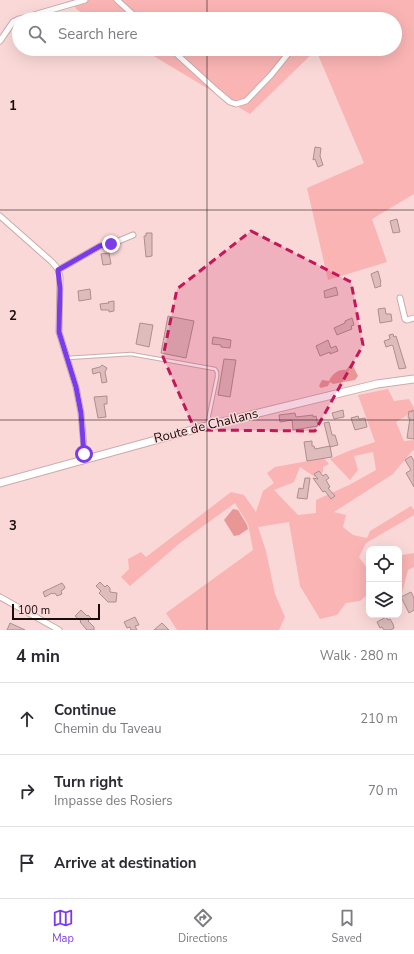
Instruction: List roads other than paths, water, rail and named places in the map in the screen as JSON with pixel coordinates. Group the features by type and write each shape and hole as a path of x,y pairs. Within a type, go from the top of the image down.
{"main road":[{"name":"Route de Challans","path":"0,483 206,426 377,384 414,379"}],"street":[{"path":"44,12 85,0"},
{"path":"117,0 130,12"},
{"path":"0,41 12,23"},
{"path":"179,56 230,102 236,104 246,101 271,75 286,56"},
{"path":"0,216 52,262 58,270 60,288 59,332 81,413 85,459"},
{"path":"58,270 100,246 111,244 133,236"},
{"path":"400,298 406,319 414,318"},
{"path":"0,597 59,630"}],"lane":[{"path":"67,358 131,354 215,369 217,372 206,426"}]}
